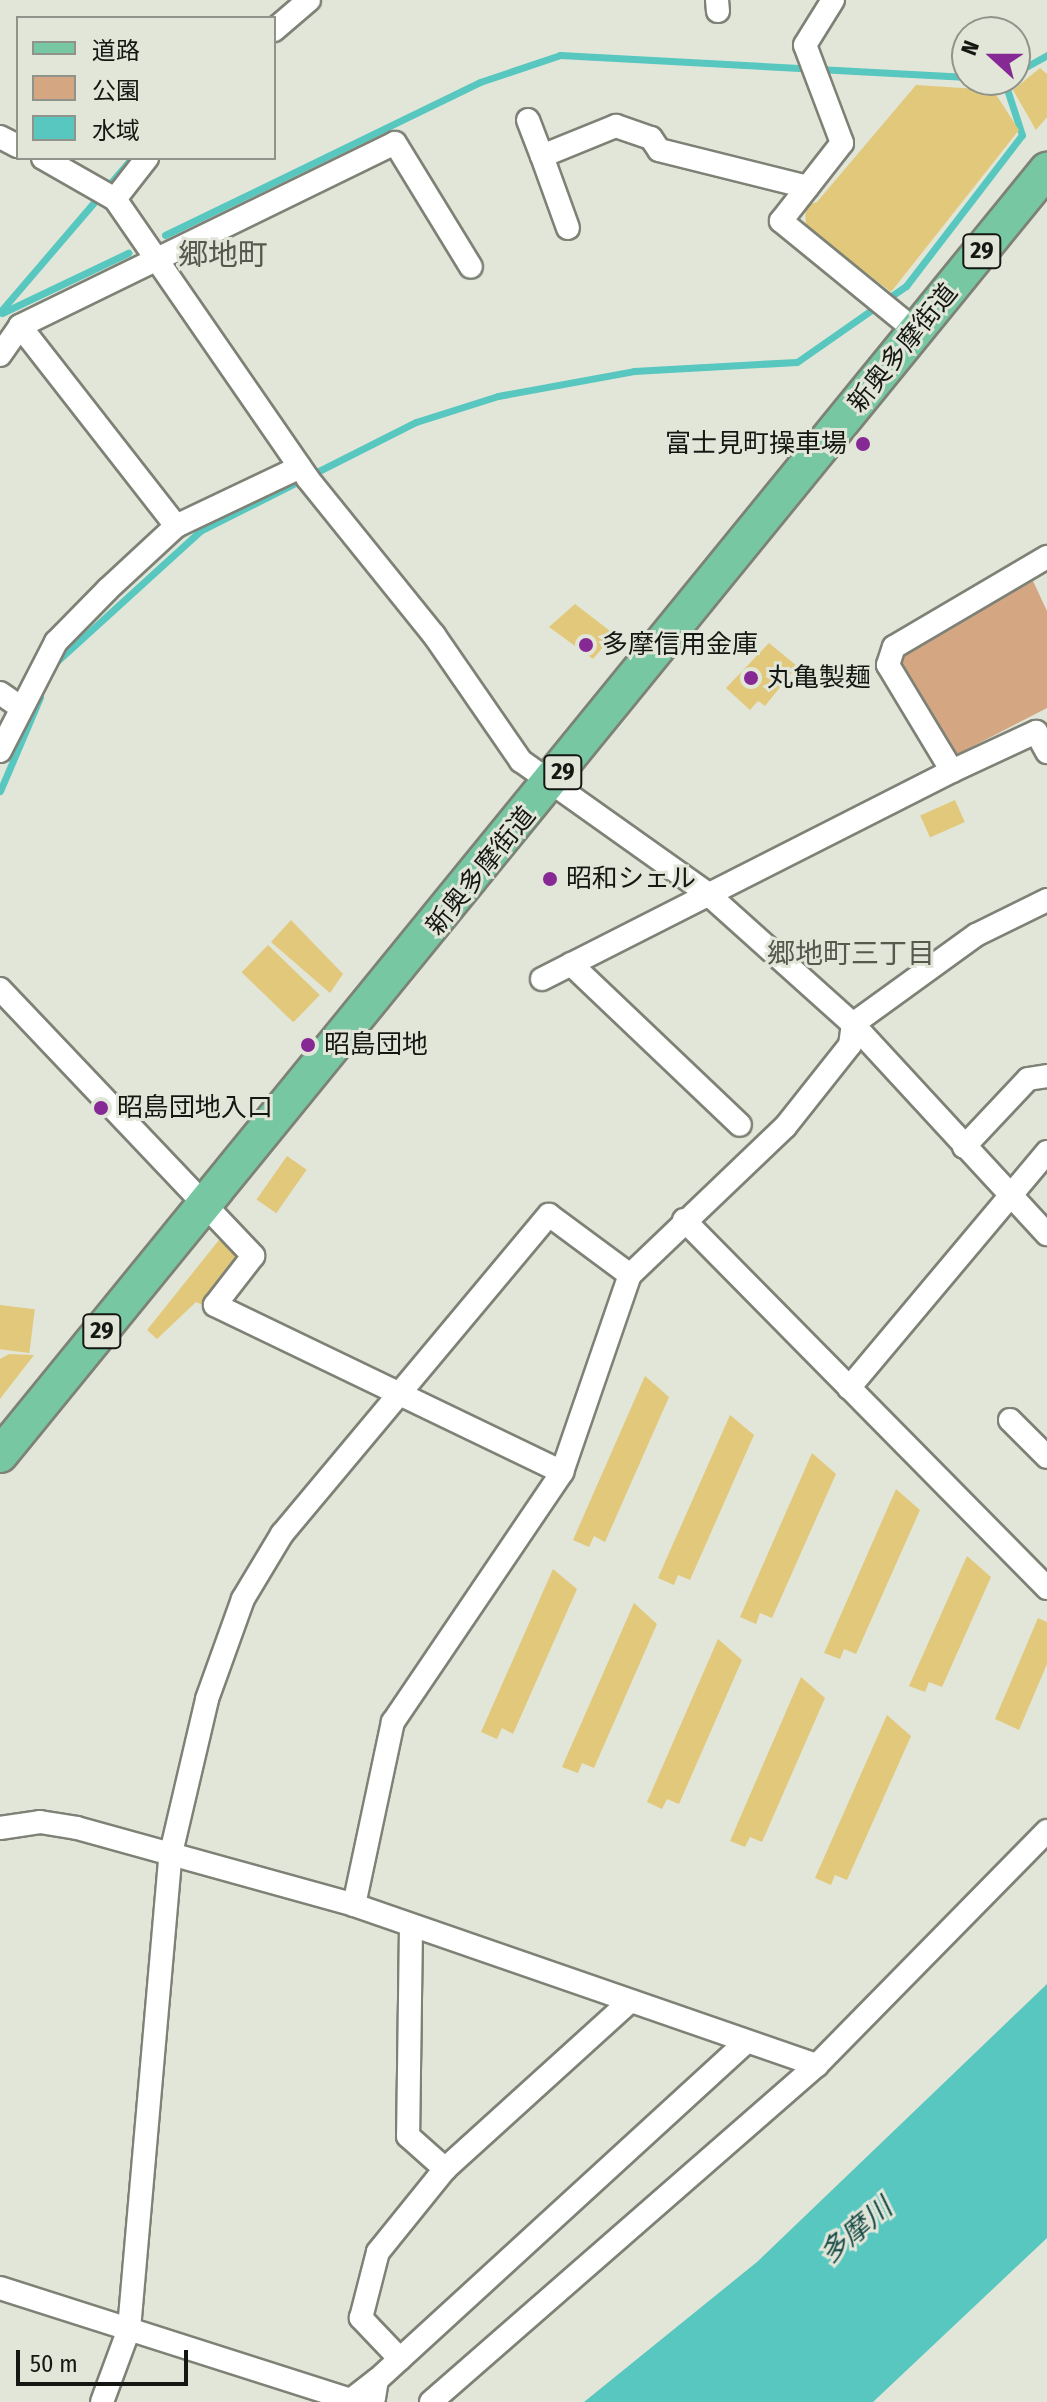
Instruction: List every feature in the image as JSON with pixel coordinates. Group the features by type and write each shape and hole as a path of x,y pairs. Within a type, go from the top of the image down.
{"main road":[{"name":"新奥多摩街道","path":"0,1455 551,787 1047,170"}],"street":[{"path":"276,28 309,0"},
{"path":"833,0 805,45 842,143 781,221 916,331"},
{"path":"528,120 568,228"},
{"path":"542,156 616,126 651,138 659,150 807,187"},
{"path":"0,355 20,326 395,143 471,267"},
{"path":"47,160 107,194 158,261 303,472 434,635 521,761 551,787 708,894 853,1024 1047,1234"},
{"path":"107,194 145,160"},
{"path":"20,326 176,526"},
{"path":"0,751 9,699 56,642 176,526 303,472"},
{"path":"952,771 888,665 894,647 1047,557"},
{"path":"542,979 952,771 1036,732 1047,752"},
{"path":"354,1905 393,1722 562,1472 630,1275 684,1220 785,1127 850,1045 853,1024 976,935 1047,900"},
{"path":"571,964 740,1125"},
{"path":"0,989 204,1208 253,1256 215,1305 402,1391 562,1472"},
{"path":"964,1147 1028,1079 1047,1076"},
{"path":"849,1388 1013,1200 1047,1152"},
{"path":"102,2402 129,2329 171,1853 207,1699 243,1599 282,1534 549,1215 630,1275"},
{"path":"684,1220 1047,1588"},
{"path":"1010,1420 1047,1457"},
{"path":"0,1828 40,1822 171,1853 354,1905 626,2005 817,2065"},
{"path":"431,2402 817,2065 1047,1831"},
{"path":"411,1927 408,2136 445,2169"},
{"path":"400,2359 361,2318 378,2252 445,2169 626,2005"},
{"path":"0,2288 351,2400 376,2389 400,2359 746,2042"}],"green space":[{"path":"1033,581 1047,611 1047,708 956,755 900,663 905,650"}],"water":[{"name":"多摩川","path":"1047,1984 1047,2238 873,2402 584,2402 757,2262"}],"building":[{"path":"1040,68 1047,74 1047,117 1036,130 1016,96 1031,96 1031,75"},
{"path":"916,85 951,87 951,96 997,96 1019,130 891,292 806,226 805,206 817,202"},
{"path":"575,604 614,634 593,659 549,627"},
{"path":"769,643 797,666 765,706 758,701 750,710 726,688"},
{"path":"955,800 965,822 930,837 920,815"},
{"path":"291,920 343,974 330,993 271,942"},
{"path":"268,945 320,995 293,1022 242,972"},
{"path":"287,1156 307,1170 276,1213 257,1199"},
{"path":"219,1240 241,1256 203,1305 196,1302 157,1339 147,1330"},
{"path":"0,1305 35,1309 29,1353 0,1349"},
{"path":"9,1354 34,1355 0,1399 0,1359"},
{"path":"645,1376 669,1397 605,1542 594,1536 589,1547 573,1540"},
{"path":"730,1415 754,1435 690,1580 678,1575 674,1585 658,1578"},
{"path":"812,1453 836,1474 772,1618 760,1613 756,1624 740,1617"},
{"path":"896,1489 920,1510 856,1654 844,1649 840,1659 824,1653"},
{"path":"967,1556 991,1577 942,1687 929,1682 925,1692 909,1686"},
{"path":"553,1569 577,1589 513,1734 502,1728 497,1739 481,1732"},
{"path":"634,1603 657,1624 594,1768 582,1763 578,1773 562,1767"},
{"path":"1038,1618 1047,1622 1047,1664 1019,1730 995,1719"},
{"path":"718,1639 742,1660 679,1804 667,1799 662,1809 647,1802"},
{"path":"801,1677 825,1698 762,1842 750,1837 745,1847 730,1841"},
{"path":"887,1715 911,1736 847,1880 835,1875 831,1885 815,1878"}],"waterway":[{"path":"165,235 480,82 560,55 951,76"},
{"path":"1031,64 1047,55"},
{"path":"54,664 200,531 416,422 498,396 634,371 797,362 906,286 1022,135 1009,96"},
{"path":"0,312 130,160"},
{"path":"2,313 128,253"},
{"path":"0,791 40,697"}],"place":[{"name":"富士見町操車場","path":"863,444"},
{"name":"多摩信用金庫","path":"586,645"},
{"name":"丸亀製麺","path":"751,678"},
{"name":"昭和シェル","path":"550,879"},
{"name":"昭島団地","path":"308,1045"},
{"name":"昭島団地入口","path":"101,1108"}],"district":[{"name":"郷地町","path":"223,255"},
{"name":"郷地町三丁目","path":"851,954"}]}
